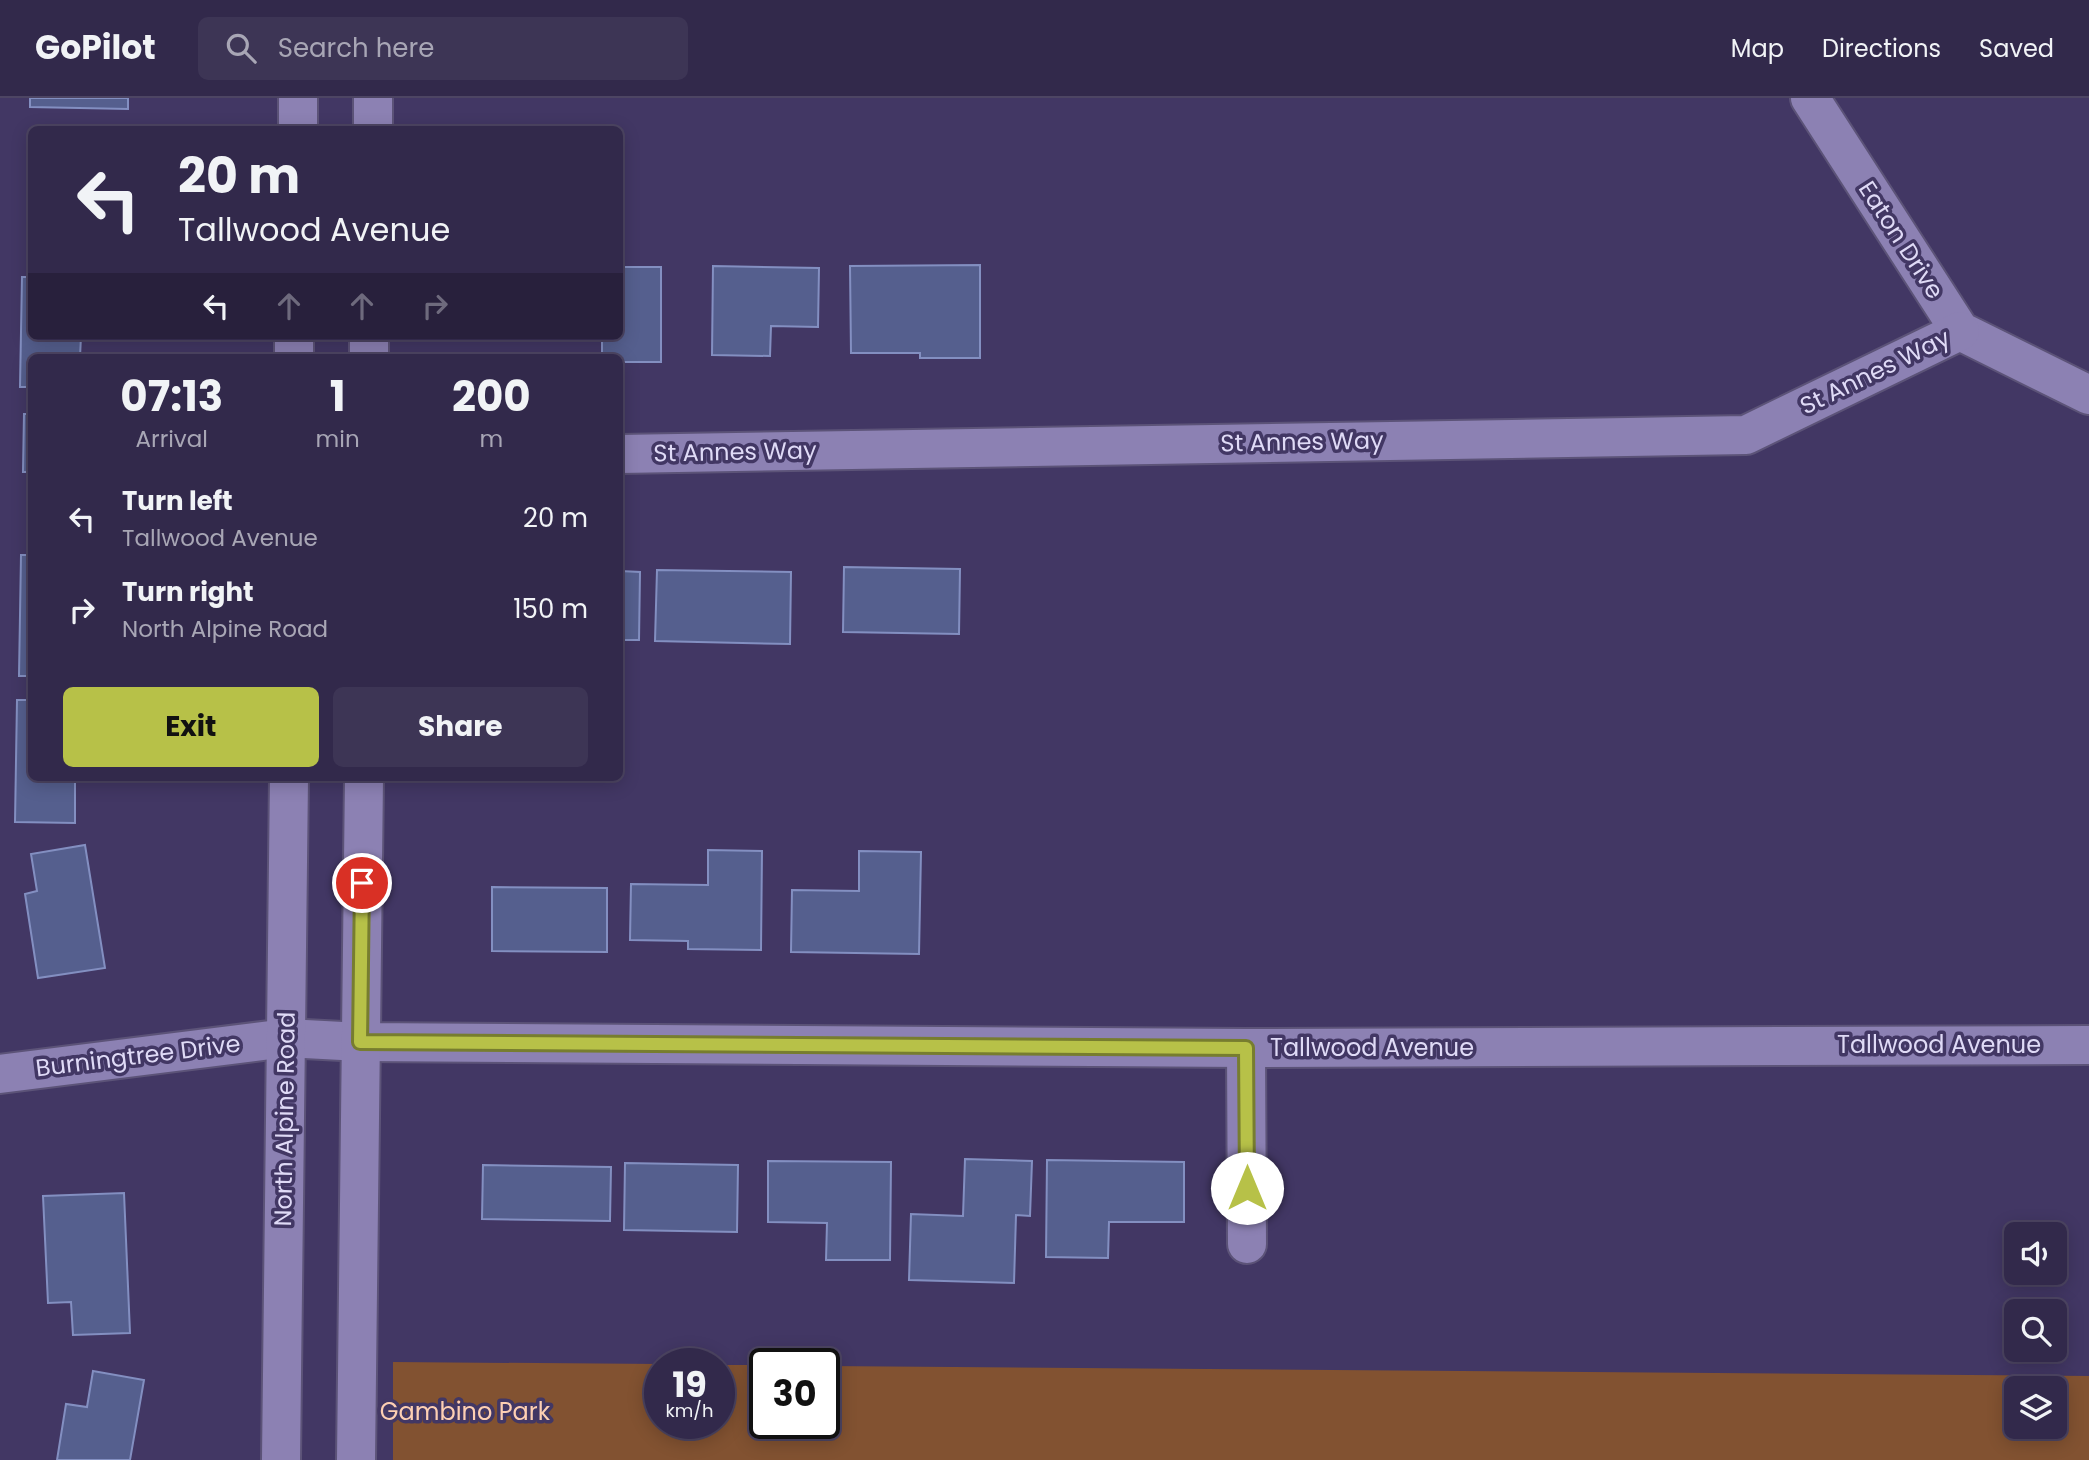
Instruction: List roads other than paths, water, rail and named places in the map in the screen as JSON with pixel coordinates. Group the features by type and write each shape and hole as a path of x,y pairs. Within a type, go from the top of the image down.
{"street":[{"path":"298,98 298,126"},
{"path":"373,98 373,126"},
{"name":"Eaton Drive","path":"1810,98 1960,331"},
{"path":"1960,331 2089,395"},
{"name":"St Annes Way","path":"623,454 1746,435 1960,331"},
{"name":"North Alpine Road","path":"281,1460 289,781"},
{"path":"356,1460 364,781"},
{"name":"Burningtree Drive","path":"0,1074 286,1038 360,1042"},
{"name":"Tallwood Avenue","path":"360,1042 1246,1048 2089,1045"},
{"path":"1246,1048 1247,1244"}],"park label":[{"name":"Gambino Park","path":"465,1412"}]}
